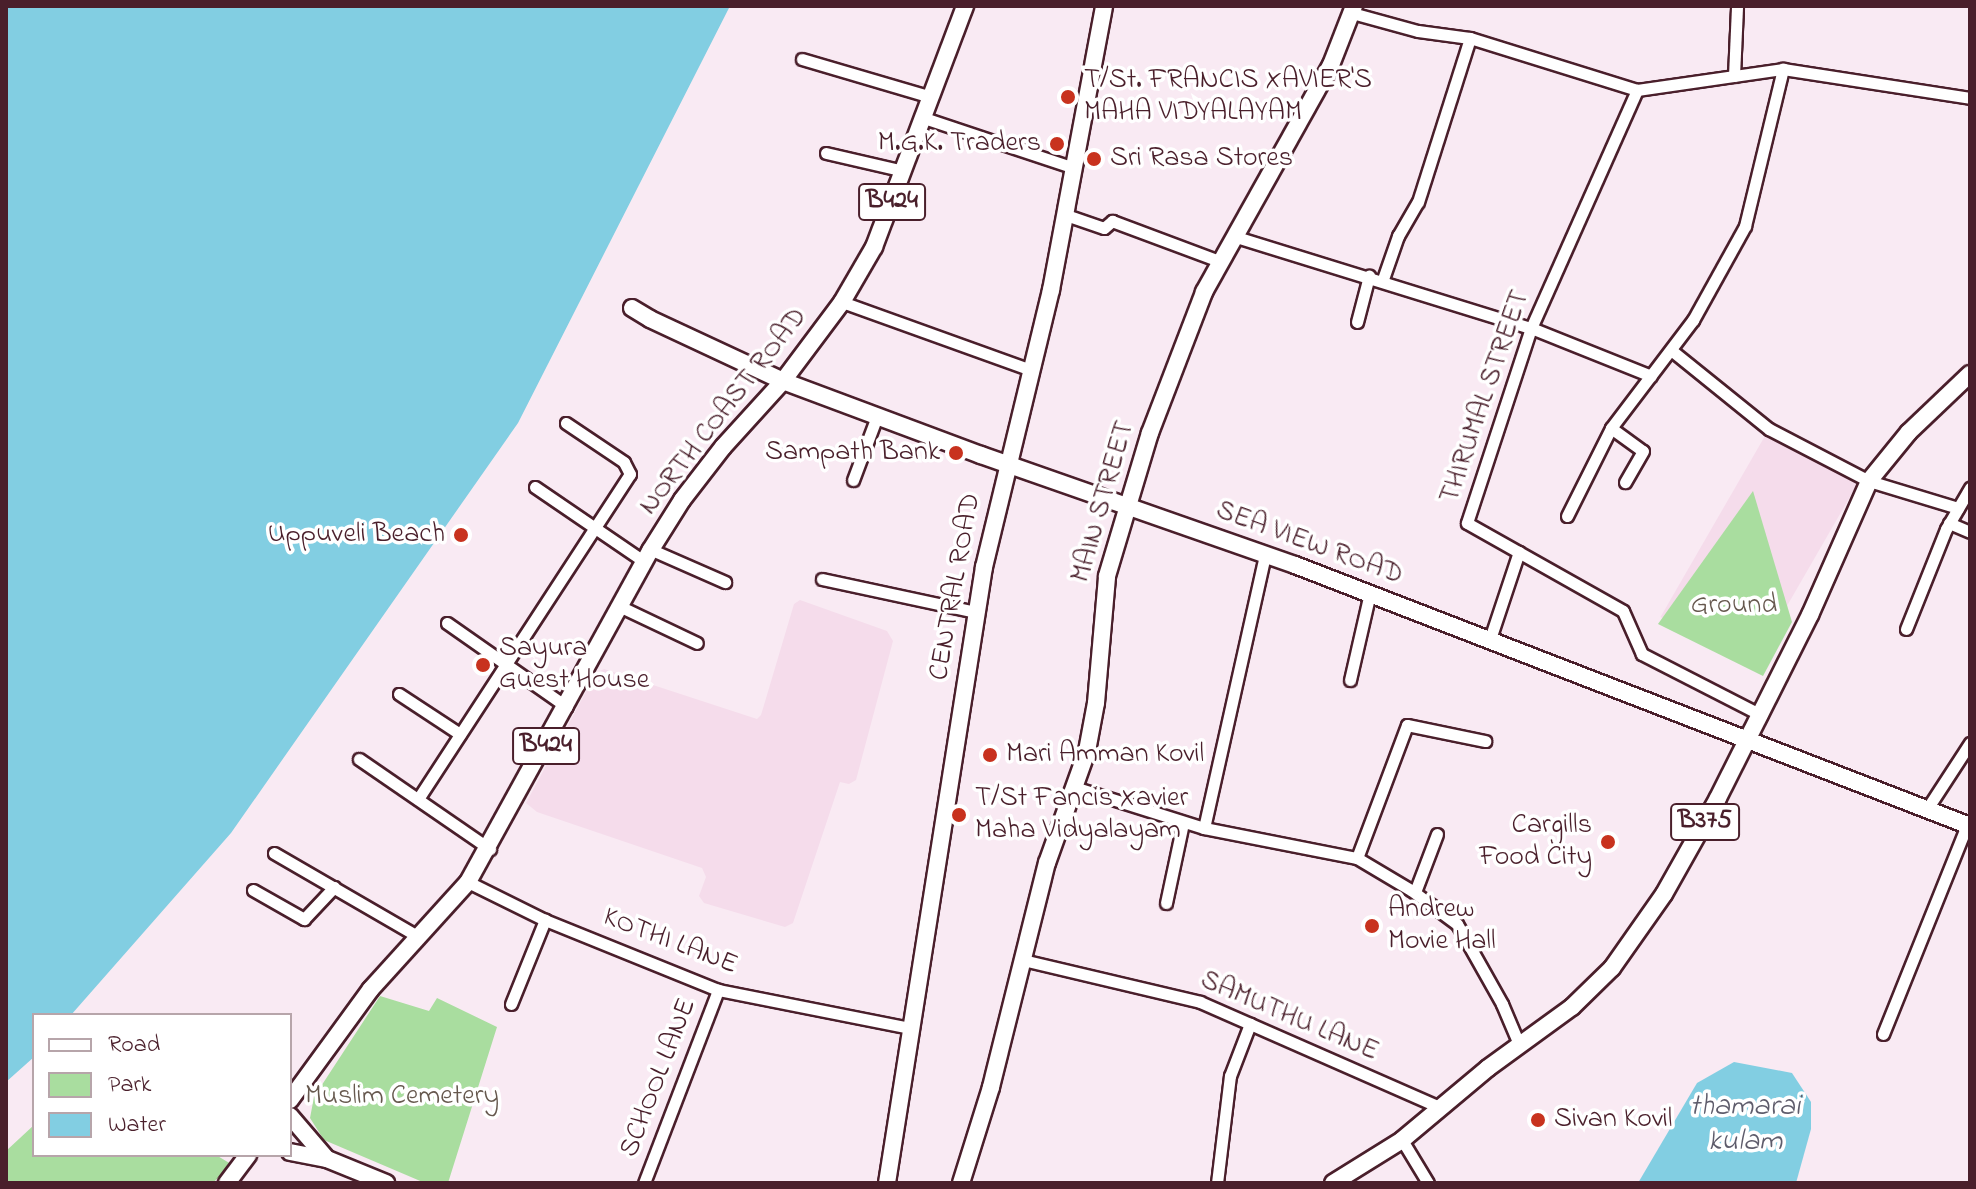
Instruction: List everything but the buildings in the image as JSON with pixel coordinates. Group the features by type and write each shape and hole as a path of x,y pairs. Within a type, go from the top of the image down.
{"main road":[{"name":"NORTH COAST ROAD","path":"292,1097 371,989 468,882 490,849 619,606 690,489 783,381 842,302 874,247 965,6"},
{"name":"CENTRAL ROAD","path":"887,1183 976,612 1007,464 1066,215 1104,6"},
{"name":"MAIN STREET","path":"961,1183 991,1087 1047,863 1077,788 1096,703 1107,576 1127,506 1186,332 1219,261 1284,154 1331,65 1353,9"},
{"name":"SEA VIEW ROAD","path":"632,308 783,381 1370,593 1489,642 1968,825"},
{"name":"B375","path":"1333,1183 1402,1140 1519,1044 1572,1007 1627,948 1664,894 1761,715 1869,481 1909,432 1970,374"},
{"path":"292,1118 327,1159"},
{"path":"292,1152 327,1159 383,1182"},
{"path":"227,1183 246,1157"}],"street":[{"path":"1734,76 1737,6"},
{"path":"1353,9 1418,31 1470,38 1637,90 1783,69 1970,98"},
{"path":"1383,279 1398,236 1418,202 1470,38"},
{"path":"802,59 931,97"},
{"path":"1567,516 1611,428 1693,320 1745,226 1783,69"},
{"name":"THIRUMAL STREET","path":"1637,90 1531,328 1467,523 1623,611 1642,654 1761,715"},
{"path":"924,118 1074,168"},
{"path":"826,153 904,171"},
{"path":"1066,215 1104,228 1112,221 1219,261"},
{"path":"1233,236 1316,263 1383,279 1531,328 1651,376"},
{"path":"1357,322 1369,276"},
{"path":"842,302 1031,370"},
{"path":"1671,350 1769,429 1869,481 1958,508"},
{"path":"853,480 877,416"},
{"path":"418,799 630,474 629,468 566,423"},
{"path":"1611,428 1643,451 1625,482"},
{"path":"535,487 596,529 648,556 725,582"},
{"path":"1906,629 1949,523 1970,488"},
{"path":"1949,523 1970,532"},
{"path":"1489,642 1519,552"},
{"path":"1204,828 1265,554"},
{"path":"822,579 976,612"},
{"path":"1350,680 1370,593"},
{"path":"619,606 697,643"},
{"path":"447,623 567,707"},
{"path":"399,694 460,734"},
{"path":"1357,858 1407,725 1485,741"},
{"path":"1927,809 1970,743"},
{"path":"359,759 490,849"},
{"path":"1077,788 1183,823 1357,858 1415,892 1457,924 1502,1004 1519,1044"},
{"path":"1166,903 1183,823"},
{"path":"1883,1034 1968,825"},
{"path":"1415,892 1437,834"},
{"path":"274,853 419,937"},
{"name":"KOTHI LANE","path":"468,882 545,920 718,990 910,1028"},
{"path":"253,890 304,919 334,887"},
{"path":"511,1004 545,920"},
{"name":"SAMUTHU LANE","path":"1023,960 1200,1002 1439,1107"},
{"name":"SCHOOL LANE","path":"644,1183 718,990"},
{"path":"1217,1183 1230,1076 1250,1024"},
{"path":"1402,1140 1428,1183"}],"shaded area":[{"path":"1769,429 1859,481 1751,669 1660,617"},
{"path":"800,600 887,631 893,641 856,780 849,784 840,782 793,923 785,927 704,903 699,896 706,877 702,868 537,812 526,803 596,673 604,669 757,719 761,715 794,604"}],"green space":[{"name":"Ground","path":"1753,491 1792,622 1763,676 1658,624"},
{"name":"Muslim Cemetery","path":"380,996 429,1011 437,998 497,1027 448,1183 425,1183 324,1140 310,1118 314,1097"},
{"path":"32,1127 32,1157 219,1157 231,1164 213,1183 6,1183 6,1151"}],"water":[{"path":"6,6 730,6 518,423 231,833 73,1013 32,1013 32,1059 6,1082"},
{"name":"thamarai kulam","path":"1734,1062 1792,1073 1811,1102 1811,1129 1796,1183 1638,1183 1697,1083"}],"place":[{"name":"T/St. FRANCIS XAVIER'S MAHA VIDYALAYAM","path":"1068,97"},
{"name":"M.G.K. Traders","path":"1057,144"},
{"name":"Sri Rasa Stores","path":"1094,159"},
{"name":"Sampath Bank","path":"956,453"},
{"name":"Uppuveli Beach","path":"461,535"},
{"name":"Sayura Guest House","path":"483,665"},
{"name":"Mari Amman Kovil","path":"990,755"},
{"name":"T/St Fancis Xavier Maha Vidyalayam","path":"959,815"},
{"name":"Cargills Food City","path":"1608,842"},
{"name":"Andrew Movie Hall","path":"1372,926"},
{"name":"Sivan Kovil","path":"1538,1120"}]}
